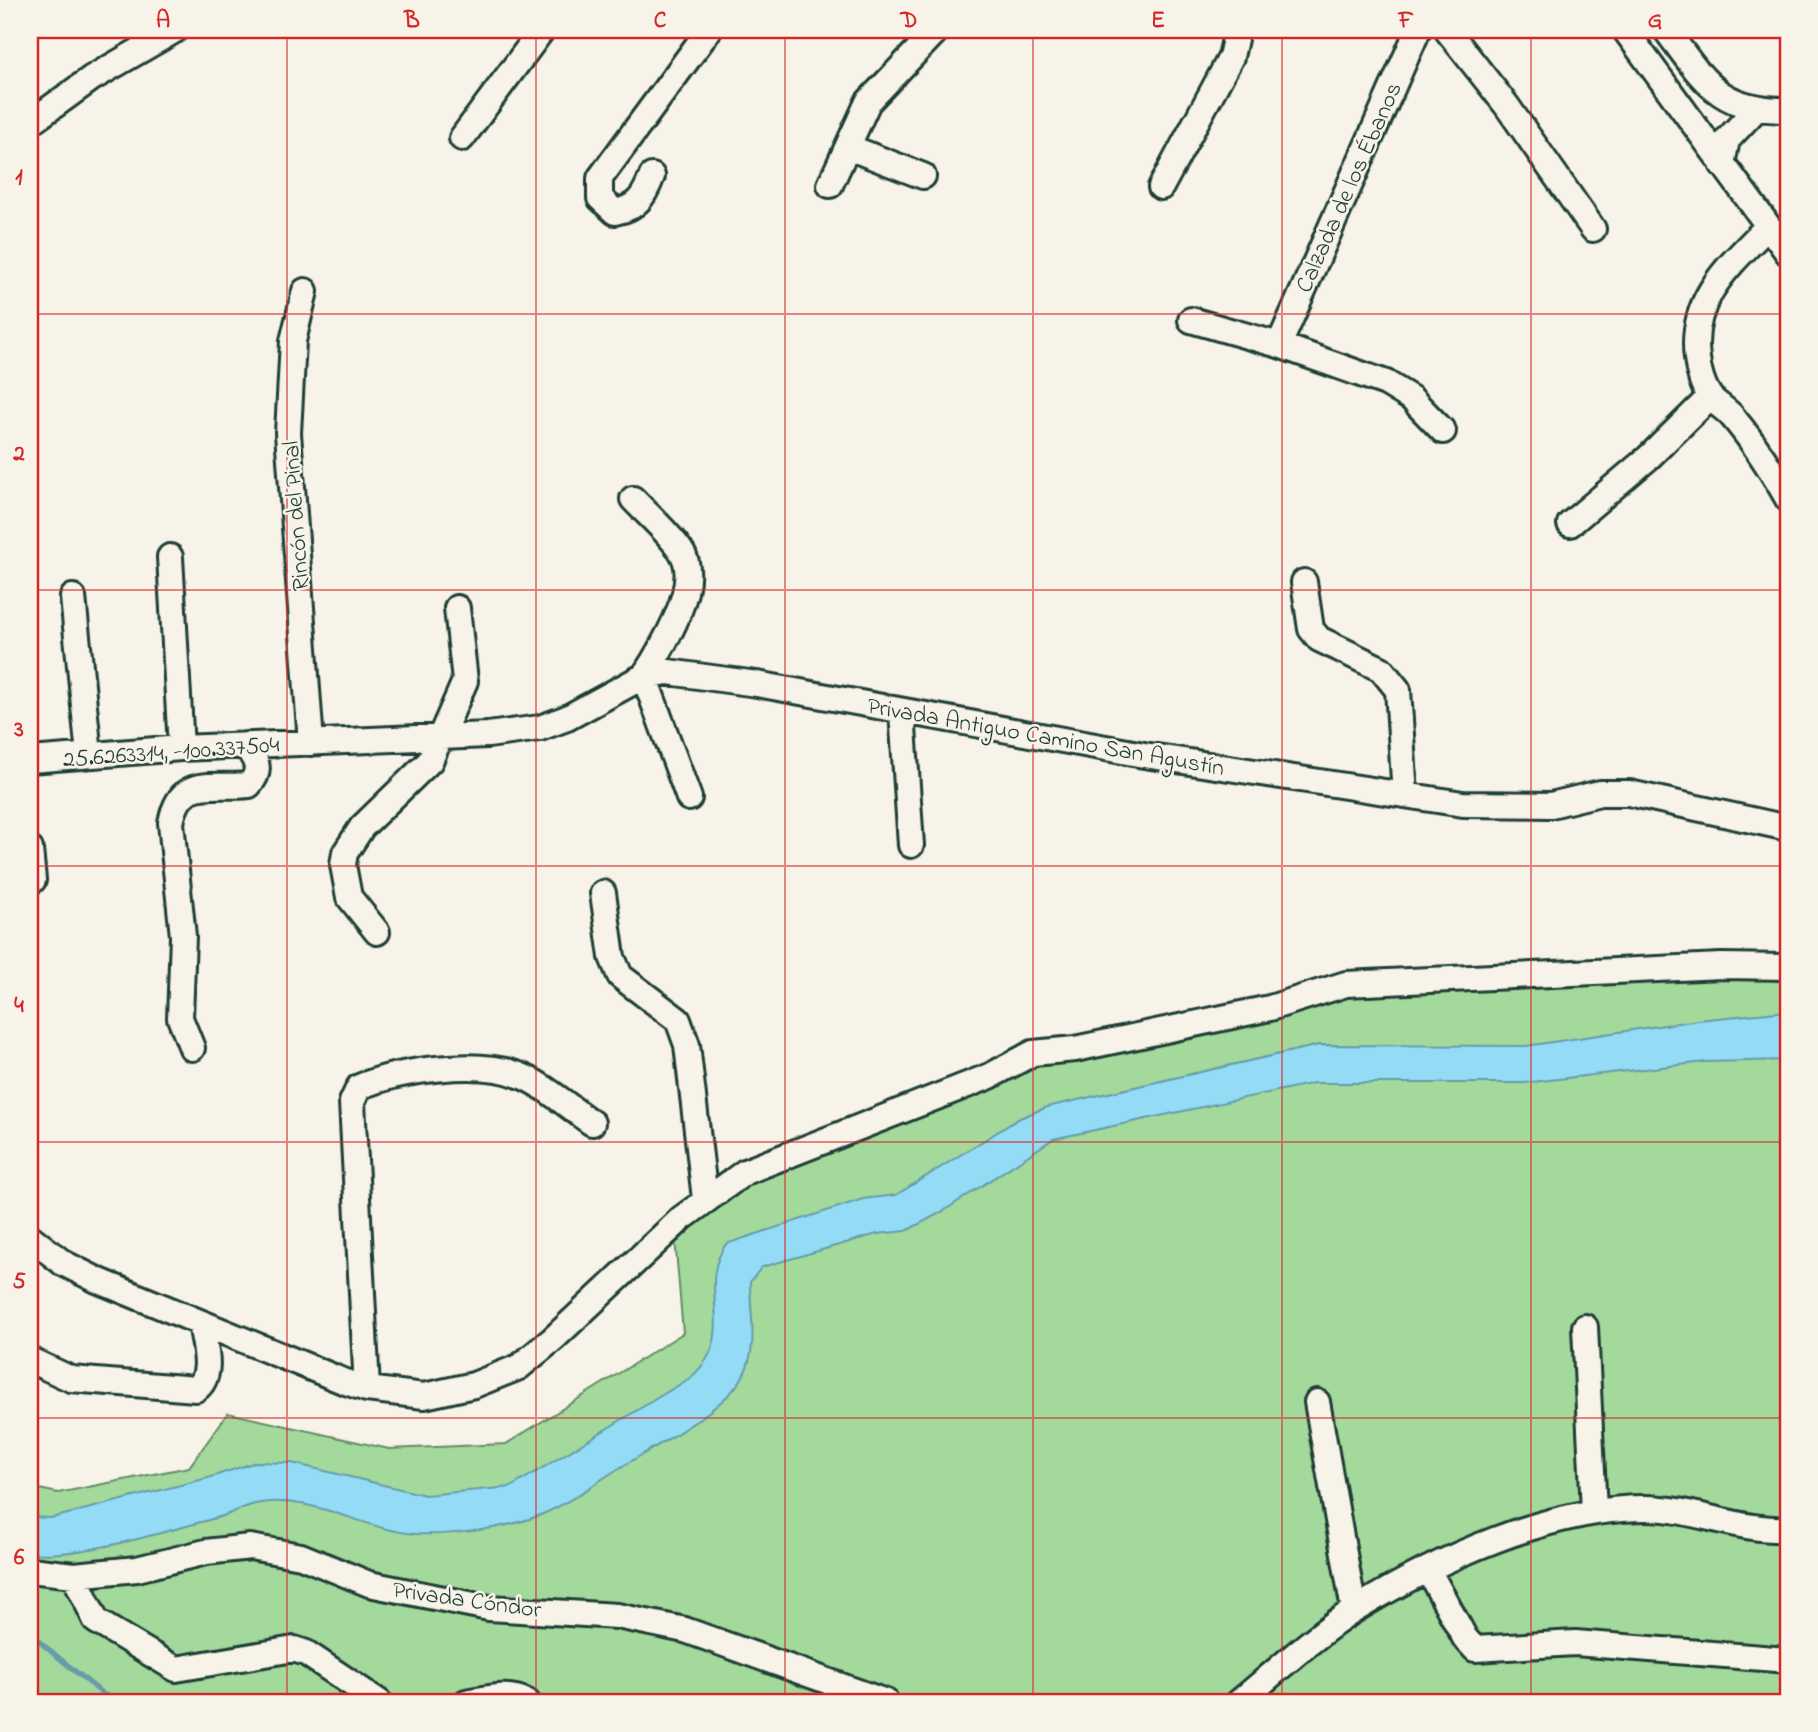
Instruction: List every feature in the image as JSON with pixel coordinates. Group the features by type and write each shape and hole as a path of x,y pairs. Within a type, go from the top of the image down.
{"street":[{"path":"30,123 92,78 175,30"},
{"path":"462,138 542,30"},
{"path":"652,176 644,196 631,209 615,212 600,198 600,177 709,30"},
{"path":"830,185 868,102 937,30"},
{"path":"1161,187 1231,57 1237,30"},
{"name":"Calzada de los Ébanos","path":"1279,345 1418,30"},
{"path":"1447,30 1507,106 1593,229"},
{"path":"1625,30 1788,253"},
{"path":"1666,30 1711,87 1755,110 1788,110"},
{"path":"1722,164 1727,140 1755,110"},
{"path":"848,147 923,176"},
{"path":"1767,227 1714,285 1698,312 1695,339 1698,368 1710,397 1729,412 1760,451 1788,499"},
{"name":"Rincón del Pinal","path":"305,291 293,341 288,433 311,743"},
{"path":"1191,320 1279,345 1385,383 1412,399 1443,431"},
{"path":"1570,524 1648,458 1710,397"},
{"path":"634,499 682,552 688,568 688,586 664,643 644,676 689,798"},
{"path":"170,558 181,748"},
{"path":"1304,582 1311,628 1319,639 1381,669 1398,690 1405,795"},
{"path":"73,597 89,755"},
{"path":"377,932 349,897 343,865 345,853 362,827 430,761 465,681 457,608"},
{"name":"Privada Antiguo Camino San Agustín","path":"311,743 540,729 567,718 644,676 668,672 757,684 1144,755 1463,804 1518,807 1551,805 1600,793 1629,793 1788,828"},
{"path":"902,712 911,845"},
{"name":"25.6263314, -100.337504","path":"30,760 181,748 311,743"},
{"path":"192,1048 180,1018 183,936 171,823 174,807 183,793 204,785 248,785 255,779 258,768 256,760 245,745"},
{"path":"30,849 33,880"},
{"path":"603,893 612,957 620,976 678,1020 687,1045 705,1199"},
{"path":"30,1237 63,1263 201,1323 367,1389 424,1396 474,1385 519,1367 705,1199 746,1172 990,1076 1033,1053 1075,1049 1269,1008 1346,984 1721,966 1788,967"},
{"path":"367,1389 352,1102 359,1087 443,1068 483,1068 520,1075 592,1123"},
{"path":"30,1360 71,1379 195,1389 204,1383 207,1373 201,1323"},
{"path":"1585,1327 1594,1511"},
{"path":"1317,1402 1354,1610"},
{"path":"1239,1702 1354,1610 1428,1570 1527,1529 1594,1511 1648,1508 1788,1529"},
{"name":"Privada Cóndor","path":"36,1572 74,1575 137,1569 206,1552 250,1547 301,1556 369,1584 489,1608 617,1616 685,1630 886,1702"},
{"path":"1428,1570 1465,1638 1475,1648 1575,1643 1788,1660"},
{"path":"74,1575 96,1621 166,1665 187,1668 294,1649 306,1653 379,1702"},
{"path":"466,1702 498,1697 520,1698 527,1702"}],"green space":[{"path":"1788,967 1788,1702 30,1702 30,1487 58,1493 189,1467 228,1413 389,1449 506,1444 683,1333 674,1226 705,1199 990,1076 1346,984"}],"water":[{"path":"1788,1011 1788,1060 1705,1062 1524,1083 1314,1083 1053,1139 942,1212 906,1231 877,1234 762,1267 750,1282 751,1353 743,1376 734,1389 720,1403 684,1429 571,1499 554,1509 516,1523 446,1534 415,1534 376,1526 316,1507 276,1502 255,1504 221,1517 97,1548 50,1554 30,1553 30,1517 52,1518 208,1478 256,1462 292,1463 425,1495 511,1487 690,1378 705,1361 713,1345 716,1328 714,1278 717,1261 726,1244 863,1199 896,1195 1020,1118 1047,1107 1319,1045 1526,1046 1698,1020"}],"waterway":[{"path":"30,1634 103,1694 122,1702"}]}
